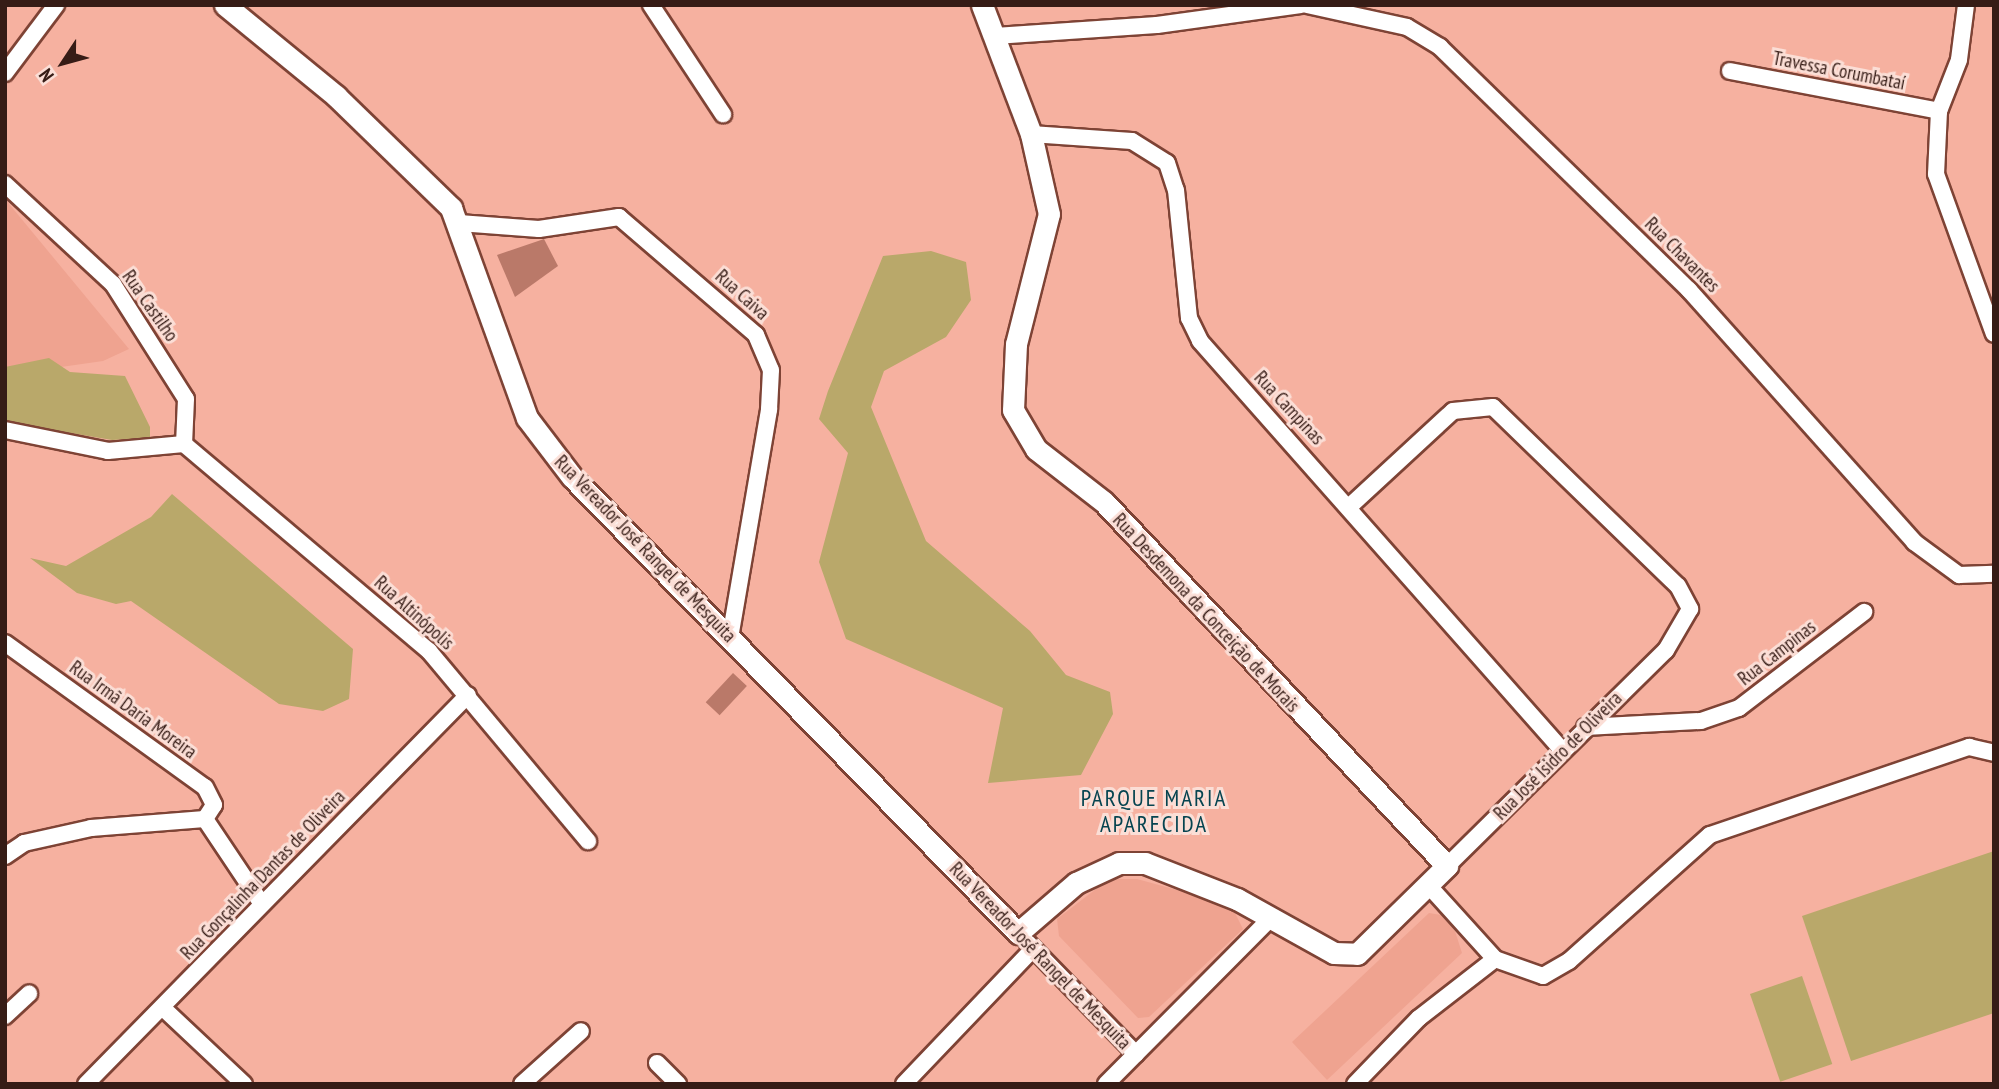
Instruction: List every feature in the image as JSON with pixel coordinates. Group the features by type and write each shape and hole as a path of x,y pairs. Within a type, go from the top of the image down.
{"street":[{"path":"5,73 56,5"},
{"name":"Rua Vereador José Rangel de Mesquita","path":"225,5 336,96 459,223 541,440 1136,1054"},
{"path":"651,5 723,114"},
{"name":"Rua Desdemona da Conceição de Morais","path":"982,5 1031,134 1049,214 1016,344 1013,410 1036,449 1104,502 1447,866"},
{"path":"995,36 1157,25 1301,5"},
{"name":"Rua Chavantes","path":"1307,5 1407,27 1440,47 1689,290 1914,542 1959,575 1994,574"},
{"path":"1966,5 1959,60 1939,111 1934,148 1942,201 1994,334"},
{"name":"Travessa Corumbataí","path":"1730,71 1939,111"},
{"name":"Rua Campinas","path":"1031,134 1132,141 1167,163 1176,190 1192,330 1350,506 1562,750"},
{"name":"Rua Castilho","path":"5,184 113,284 186,398 184,444"},
{"name":"Rua Caiva","path":"459,223 539,229 619,217 756,335 771,370 769,410 730,637"},
{"name":"Rua José Isidro de Oliveira","path":"1018,933 1076,883 1119,863 1184,874 1269,920 1347,956 1378,938 1677,637 1690,608 1678,586 1505,416 1479,404 1453,411 1350,506"},
{"path":"5,430 108,451 184,444"},
{"name":"Rua Altinópolis","path":"184,444 429,652 468,695 588,841"},
{"name":"Rua Campinas","path":"1585,727 1701,721 1739,708 1864,612"},
{"name":"Rua Irmã Daria Moreira","path":"5,643 205,787 214,805 205,819"},
{"name":"Rua Gonçalinha Dantas de Oliveira","path":"86,1084 468,695"},
{"path":"1429,886 1495,959 1543,976 1557,970 1710,835 1969,747 1994,752"},
{"path":"5,856 24,843 91,828 205,819 262,904"},
{"path":"1106,1084 1269,920"},
{"path":"904,1084 1033,949"},
{"path":"1354,1084 1419,1018 1495,959"},
{"path":"5,1016 29,994"},
{"path":"163,1008 244,1084"},
{"path":"522,1084 581,1031"},
{"path":"657,1063 678,1084"}],"shaded area":[{"path":"5,199 129,349 103,361 5,375"},
{"path":"931,251 966,262 971,300 946,337 884,371 871,407 926,541 1030,631 1066,675 1110,692 1113,714 1081,775 988,783 1003,708 846,639 819,562 848,453 819,419 828,391 883,256"},
{"path":"49,358 70,372 125,376 150,427 150,438 112,440 5,422 5,367"},
{"path":"172,494 353,649 349,699 323,711 279,704 131,601 116,604 77,593 30,558 66,566 151,517"},
{"path":"1994,851 1994,1013 1851,1061 1802,916"},
{"path":"1109,879 1137,879 1217,901 1234,911 1243,929 1149,1017 1138,1018 1059,936 1057,919"},
{"path":"1429,913 1441,915 1455,931 1462,953 1327,1080 1292,1042"},
{"path":"1802,976 1832,1064 1780,1082 1750,994"}],"building":[{"path":"544,239 558,266 515,297 497,255"},
{"path":"733,673 747,686 720,715 706,702"}],"district":[{"name":"PARQUE MARIA APARECIDA","path":"1154,811"}]}
